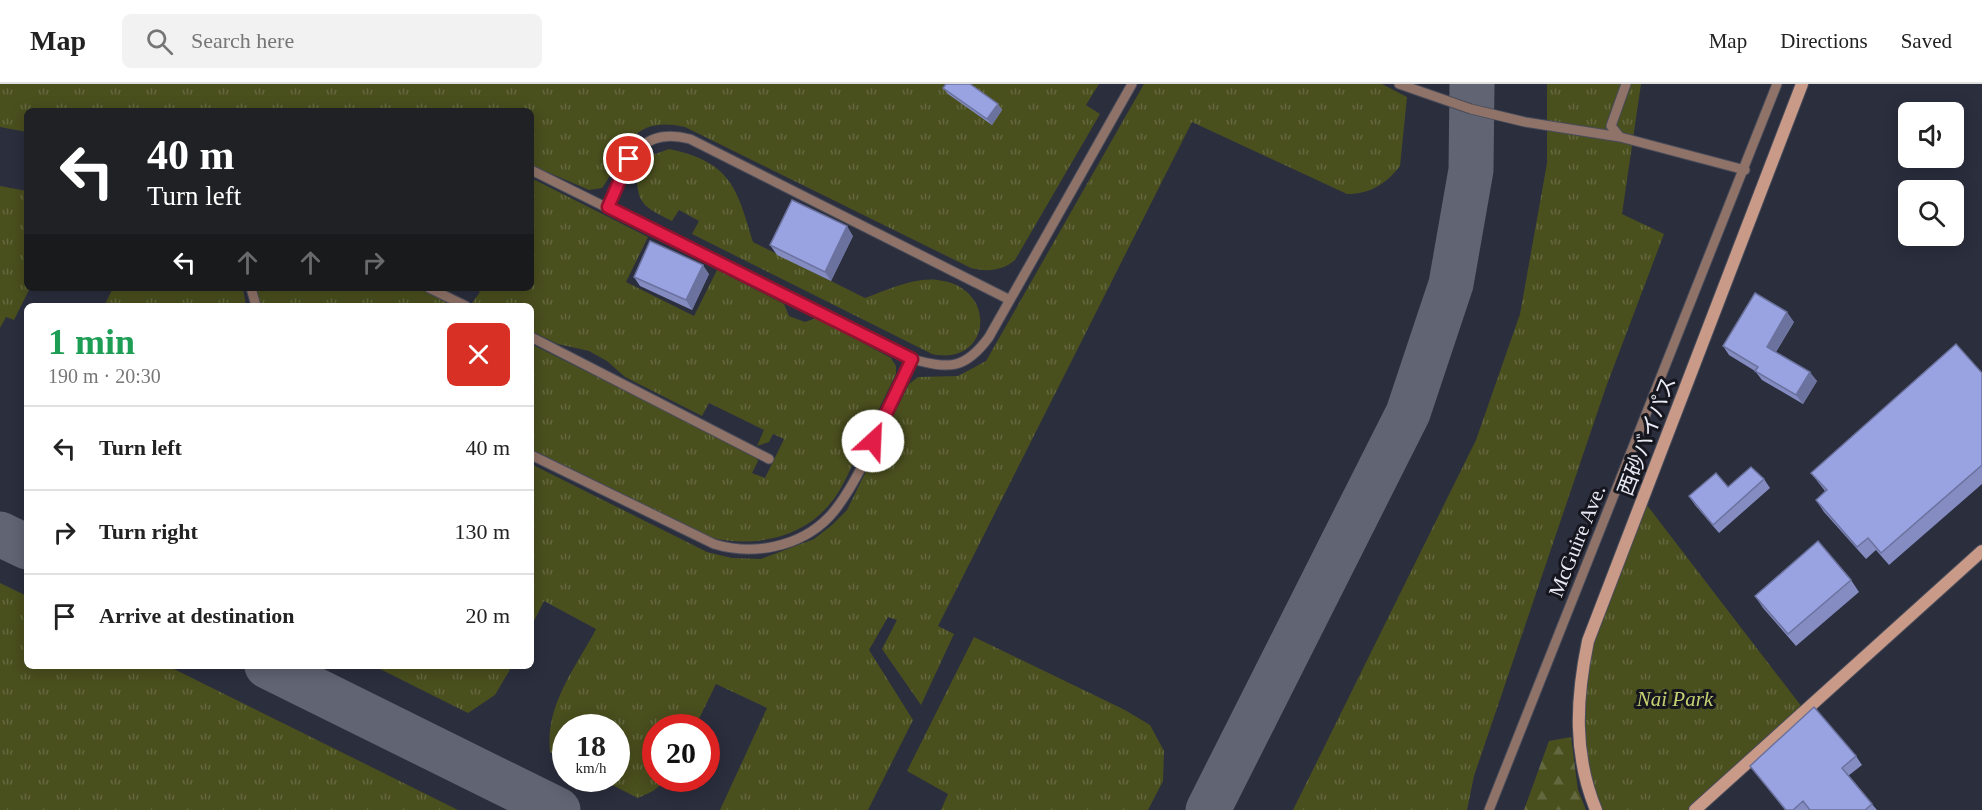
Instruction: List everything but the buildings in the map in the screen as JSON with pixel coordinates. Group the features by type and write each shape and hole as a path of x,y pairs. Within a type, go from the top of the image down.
{"street":[{"name":"西砂バイパス","path":"1596,810 1581,761 1578,722 1580,681 1588,641 1802,84"},
{"path":"1695,810 1982,551"}],"lane":[{"path":"534,171 912,359 937,366 958,364 975,356 1010,300 1132,84"},
{"path":"1399,84 1471,109 1525,122 1620,137 1745,170"},
{"path":"1620,137 1611,126 1626,84"},
{"name":"McGuire Ave.","path":"1489,810 1745,170 1777,84"},
{"path":"608,207 629,159 648,140 670,134 690,139 1010,300"},
{"path":"435,291 460,303"},
{"path":"534,340 769,459"},
{"path":"534,457 714,544 733,550 770,548 810,532 829,517 853,482 912,359"}],"green space":[{"path":"0,84 1099,84 1086,105 1100,114 1015,260 994,270 971,268 685,127 666,124 651,126 640,132 624,150 602,188 589,190 534,166 534,108 24,108 24,131 0,127"},
{"path":"1144,84 1382,84 1407,97 1400,166 1377,187 1355,194 1347,194 1192,122 938,626 954,634 921,705 882,649 897,620 888,617 869,650 913,720 868,810 720,810 767,708 716,684 701,714 642,714 642,792 651,792 638,798 626,792 630,792 630,714 554,714 563,688 596,629 544,601 534,621 534,466 707,552 732,558 761,559 814,539 847,510 909,384 918,377 958,376 986,361"},
{"path":"1547,84 1641,84 1622,214 1664,234 1606,387 1474,776 1467,810 1293,810 1476,440 1520,314 1547,163"},
{"path":"669,149 706,161 719,170 736,192 753,242 865,298 900,285 919,281 937,280 957,285 971,296 978,309 980,324 976,338 967,349 952,355 932,354 692,234 699,221 679,210 672,221 655,212 644,204 638,192 637,172 650,156"},
{"path":"534,180 648,237 626,282 694,316 717,270 784,304 789,316 805,322 816,318 891,358 896,366 896,374 842,486 818,517 805,526 775,538 728,541 712,538 534,450 534,345 755,455 758,461 752,473 765,478 784,439 773,434 769,442 757,446 764,430 709,403 702,416 625,377 607,361 589,351 558,344 534,332 534,303 472,303 480,292 478,291 534,291"},
{"path":"0,186 24,190 24,291 28,291 14,320 6,317 0,328"},
{"path":"112,291 244,291 246,303 106,303"},
{"path":"257,291 425,291 449,303 260,303"},
{"name":"Nai Park","path":"1643,500 1805,711 1695,810 1596,810 1581,761 1580,682"},
{"path":"0,583 24,595 24,669 174,669 458,810 0,810"},
{"path":"974,637 1125,710 1150,725 1164,751 1163,781 1148,810 941,810 948,794 907,771"},
{"path":"380,669 510,669 495,695 468,713"},
{"path":"552,719 552,753 550,752"},
{"path":"1571,737 1578,790 1586,810 1524,810 1549,741"}],"taxiway":[{"path":"1208,810 1408,413 1451,284 1471,170 1472,84"},
{"path":"0,534 24,546"},
{"path":"273,669 558,810"}],"route":[{"path":"629,159 608,207 912,359 873,441"}]}
